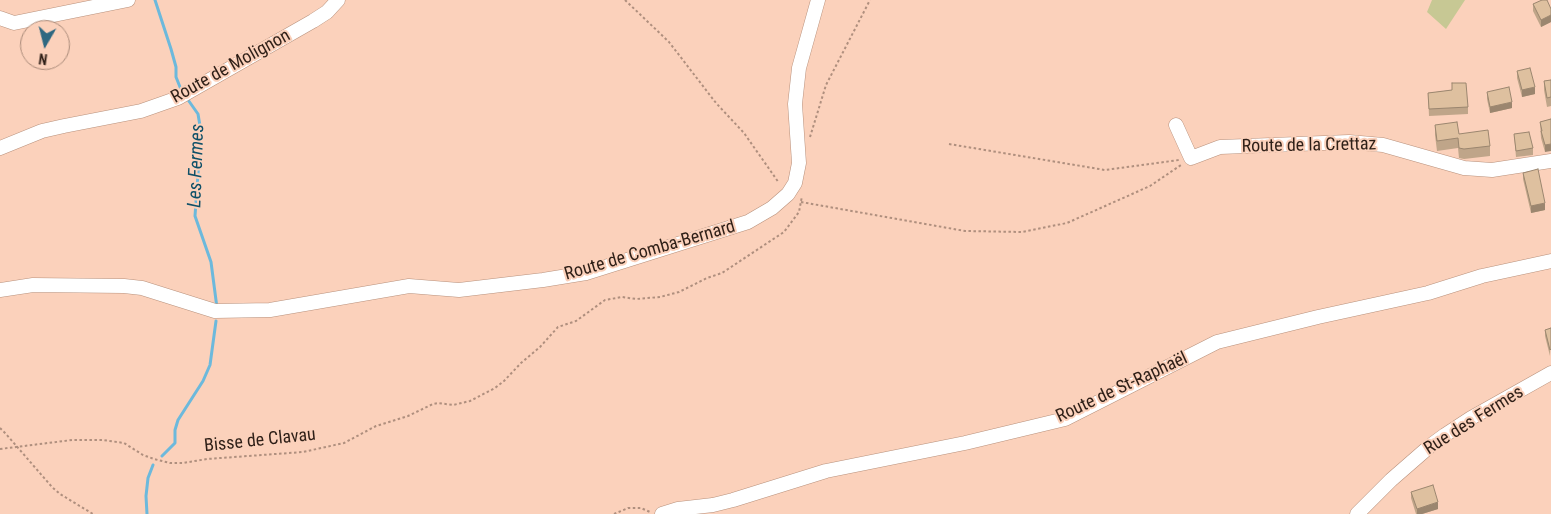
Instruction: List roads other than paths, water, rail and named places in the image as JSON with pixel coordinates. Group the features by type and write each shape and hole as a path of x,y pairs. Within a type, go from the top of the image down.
{"street":[{"path":"0,18 14,22 128,0"},
{"name":"Route de Molignon","path":"0,148 42,131 141,111 184,95 313,21 327,12 338,0"},
{"name":"Route de Comba-Bernard","path":"0,290 33,285 124,286 142,288 216,311 270,310 409,286 459,290 586,273 748,222 795,195 798,163 795,104 800,68 818,0"},
{"name":"Route de la Crettaz","path":"1176,125 1191,158 1220,148 1349,142 1383,145 1464,168 1492,170 1551,161"},
{"name":"Route de St-Raphaël","path":"662,514 678,509 713,505 733,500 826,471 1065,419 1216,342 1428,293 1482,276 1551,261"},
{"name":"Rue des Fermes","path":"1357,514 1391,480 1441,438 1471,418 1551,373"}],"waterway":[{"name":"Les Fermes","path":"155,0 171,49 176,67 176,77 182,92"},
{"name":"Les Fermes","path":"186,97 198,114 201,132 195,216 211,262 217,308"},
{"name":"Les Fermes","path":"162,456 175,443 175,430 178,420 203,381 210,365 216,321"},
{"name":"Les Fermes","path":"147,514 148,478 153,465"}]}
